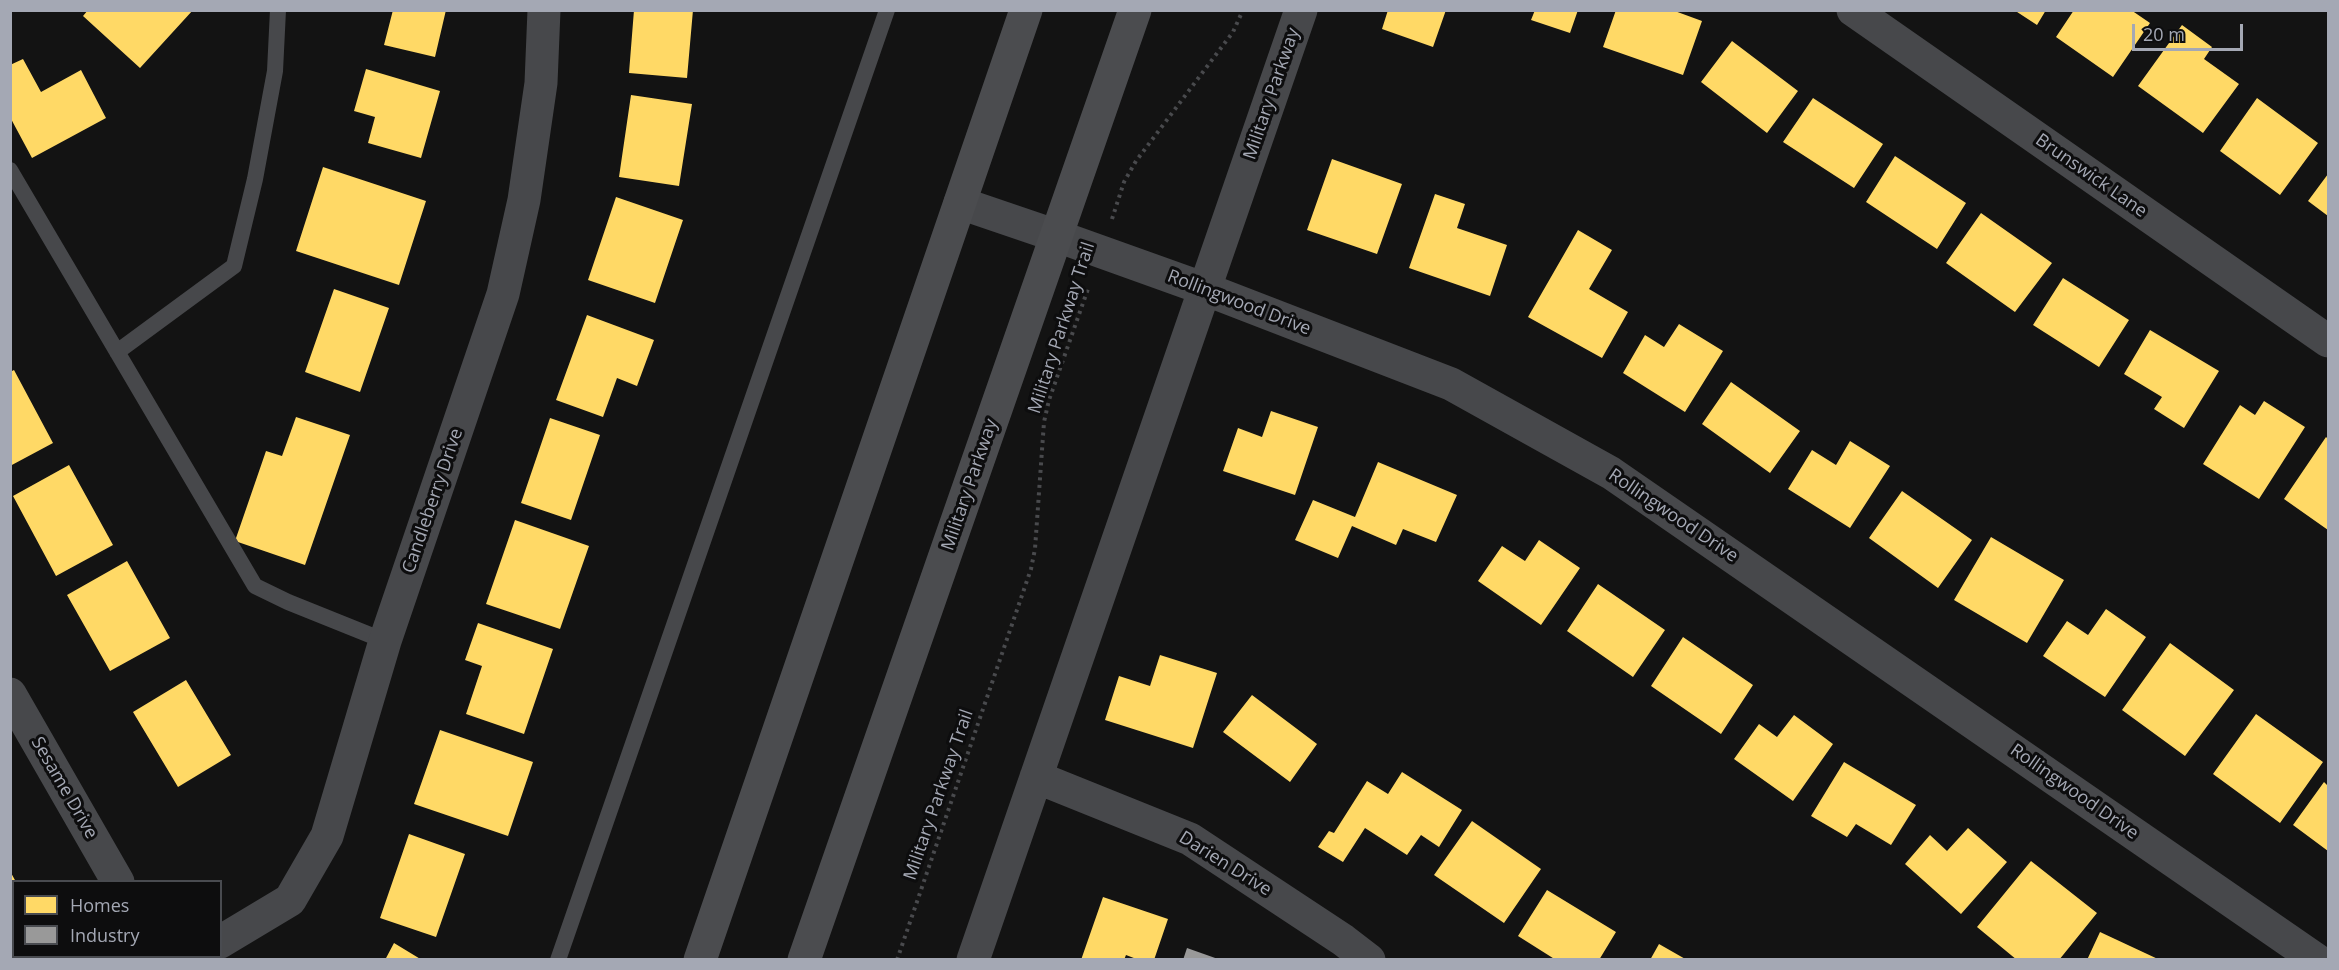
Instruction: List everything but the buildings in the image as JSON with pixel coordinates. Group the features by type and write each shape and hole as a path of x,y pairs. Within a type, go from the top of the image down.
{"main road":[{"path":"699,960 1026,10"},
{"name":"Military Parkway","path":"804,960 1135,10"}],"street":[{"name":"Candleberry Drive","path":"222,941 290,900 327,836 385,641 503,294 525,200 541,83 544,10"},
{"name":"Military Parkway","path":"973,960 1301,10"},
{"name":"Brunswick Lane","path":"1853,10 2328,340"},
{"name":"Rollingwood Drive","path":"960,203 1205,289 1451,384 1611,472 2317,960"},
{"name":"Sesame Drive","path":"10,694 117,880"},
{"name":"Darien Drive","path":"1036,777 1190,839 1343,940 1369,960"}],"lane":[{"path":"117,352 234,266 255,179 275,71 279,10"},
{"path":"558,960 887,10"},
{"path":"10,170 255,586 288,603 385,641"}],"path":[{"name":"Military Parkway Trail","path":"897,960 1031,569 1035,549 1044,422 1049,400 1124,182 1136,161 1233,32 1243,10"}]}
